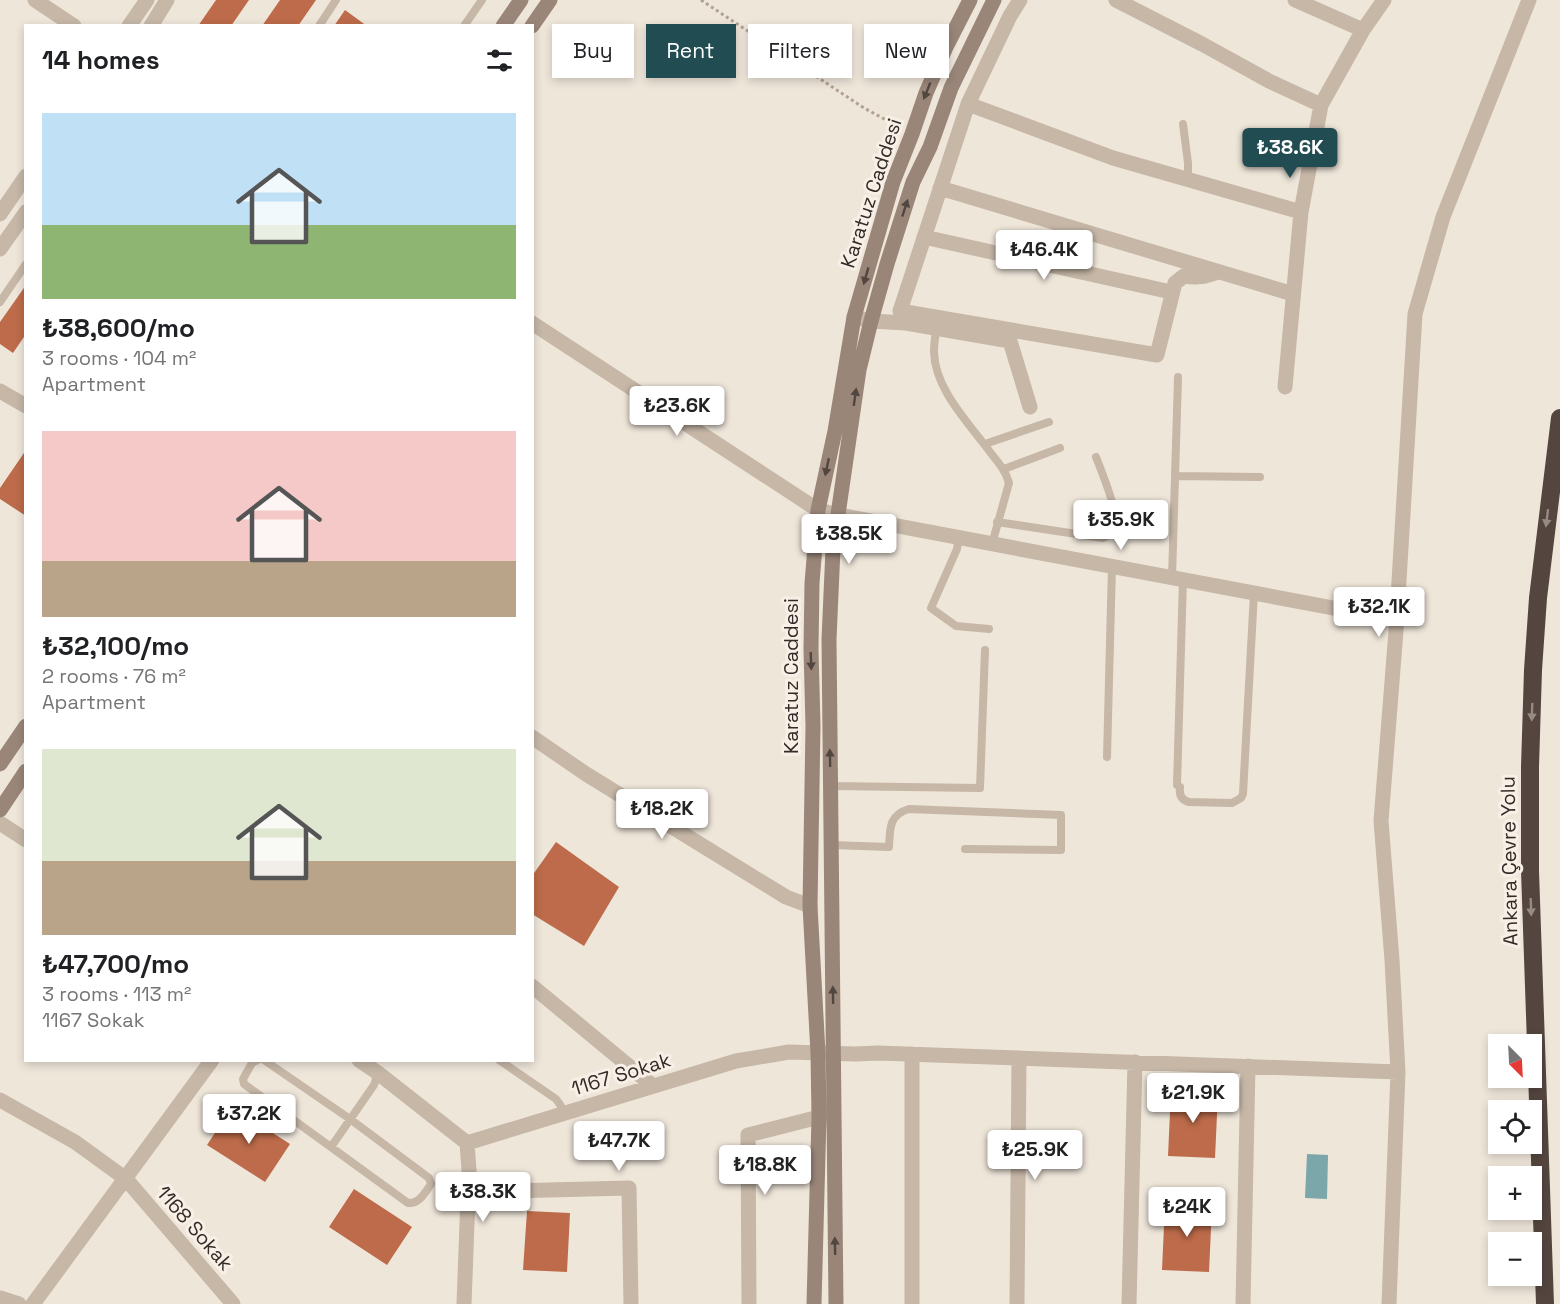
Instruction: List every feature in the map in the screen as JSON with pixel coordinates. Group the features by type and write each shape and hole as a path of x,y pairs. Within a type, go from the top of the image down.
{"highway":[{"name":"Ankara Çevre Yolu","path":"1545,1304 1530,882 1530,767 1538,598 1560,418"}],"street":[{"path":"35,0 71,24"},
{"path":"130,24 147,0"},
{"path":"152,24 167,0"},
{"path":"504,24 521,0"},
{"path":"533,24 550,0"},
{"name":"Karatuz Caddesi","path":"836,1304 826,1053 810,906 813,726 812,594 818,510 835,431 854,317 892,182 946,47 970,0"},
{"path":"826,1053 831,845 829,639 833,549 859,370 887,264 913,182 930,147 951,88 994,0"},
{"path":"1020,0 968,104 900,311 1157,355 1175,283 1184,276 1206,277 1218,272"},
{"path":"1116,0 1269,81 1321,105"},
{"path":"1295,0 1363,30"},
{"path":"1285,387 1301,212 1321,105 1363,30 1384,0"},
{"path":"1389,1304 1398,1072 1381,821 1397,620 1415,314 1443,217 1529,0"},
{"path":"968,104 1113,158 1301,212"},
{"path":"0,214 24,179"},
{"path":"940,188 1293,294"},
{"path":"0,249 24,215"},
{"path":"924,237 1172,292"},
{"path":"854,317 872,321 906,323 1010,341 1030,407"},
{"path":"534,324 818,510 1397,620"},
{"path":"0,390 24,405"},
{"path":"0,764 24,729"},
{"path":"534,739 586,774 786,897 810,906"},
{"path":"0,810 24,774"},
{"path":"0,823 24,839"},
{"path":"534,988 653,1086"},
{"name":"1167 Sokak","path":"467,1143 736,1061 789,1052 912,1054 1398,1072"},
{"name":"Karatuz Caddesi","path":"814,1304 819,1117 826,1053"},
{"path":"912,1054 912,1304"},
{"path":"1017,1304 1019,1058"},
{"path":"33,1304 211,1062"},
{"path":"362,1062 467,1143 469,1170 464,1304"},
{"path":"1129,1304 1135,1062"},
{"path":"1242,1304 1248,1066"},
{"name":"1168 Sokak","path":"0,1100 75,1142 126,1179 233,1304"},
{"path":"749,1304 748,1135 819,1117"},
{"path":"468,1192 629,1188 631,1304"},
{"path":"0,1298 19,1304"},
{"path":"451,1304 471,1304"}],"lane":[{"path":"321,24 336,0"},
{"path":"466,24 482,0"},
{"path":"1183,124 1188,180"},
{"path":"0,302 24,267"},
{"path":"937,329 934,351 938,374 957,409 1004,469 1009,483 992,544"},
{"path":"1178,377 1175,476 1178,579 1178,786 1183,799 1189,802 1232,803 1241,798 1243,794 1254,593"},
{"path":"985,444 1049,422"},
{"path":"1004,469 1060,448"},
{"path":"997,522 1102,538 1107,536 1114,530 1116,518 1096,457"},
{"path":"1175,476 1260,477"},
{"path":"959,537 957,549 931,608 956,626 989,628"},
{"path":"1107,757 1112,566"},
{"path":"830,786 980,788 985,650"},
{"path":"831,845 889,847 892,822 900,813 909,809 1061,815 1060,850 965,849"},
{"path":"255,1062 243,1079 244,1084 408,1203 413,1204 419,1200 431,1184 429,1178 350,1119 267,1062"},
{"path":"502,1062 556,1099 564,1113"},
{"path":"331,1147 374,1085 378,1072"}],"path":[{"path":"701,0 864,108 912,135"}],"water":[{"path":"1307,1154 1328,1155 1327,1199 1305,1198"}],"building":[{"path":"216,0 249,0 232,24 199,24"},
{"path":"280,0 316,0 299,24 263,24"},
{"path":"345,10 364,24 335,24"},
{"path":"24,288 24,337 13,353 0,344 0,322"},
{"path":"24,453 24,515 0,499 0,488"},
{"path":"556,842 619,887 584,946 534,915 534,873"},
{"path":"1171,1091 1218,1093 1215,1158 1168,1156"},
{"path":"232,1107 290,1144 265,1182 207,1145"},
{"path":"354,1189 412,1227 387,1265 329,1227"},
{"path":"1165,1204 1212,1207 1209,1272 1162,1270"},
{"path":"527,1211 570,1213 567,1272 523,1270"}]}
